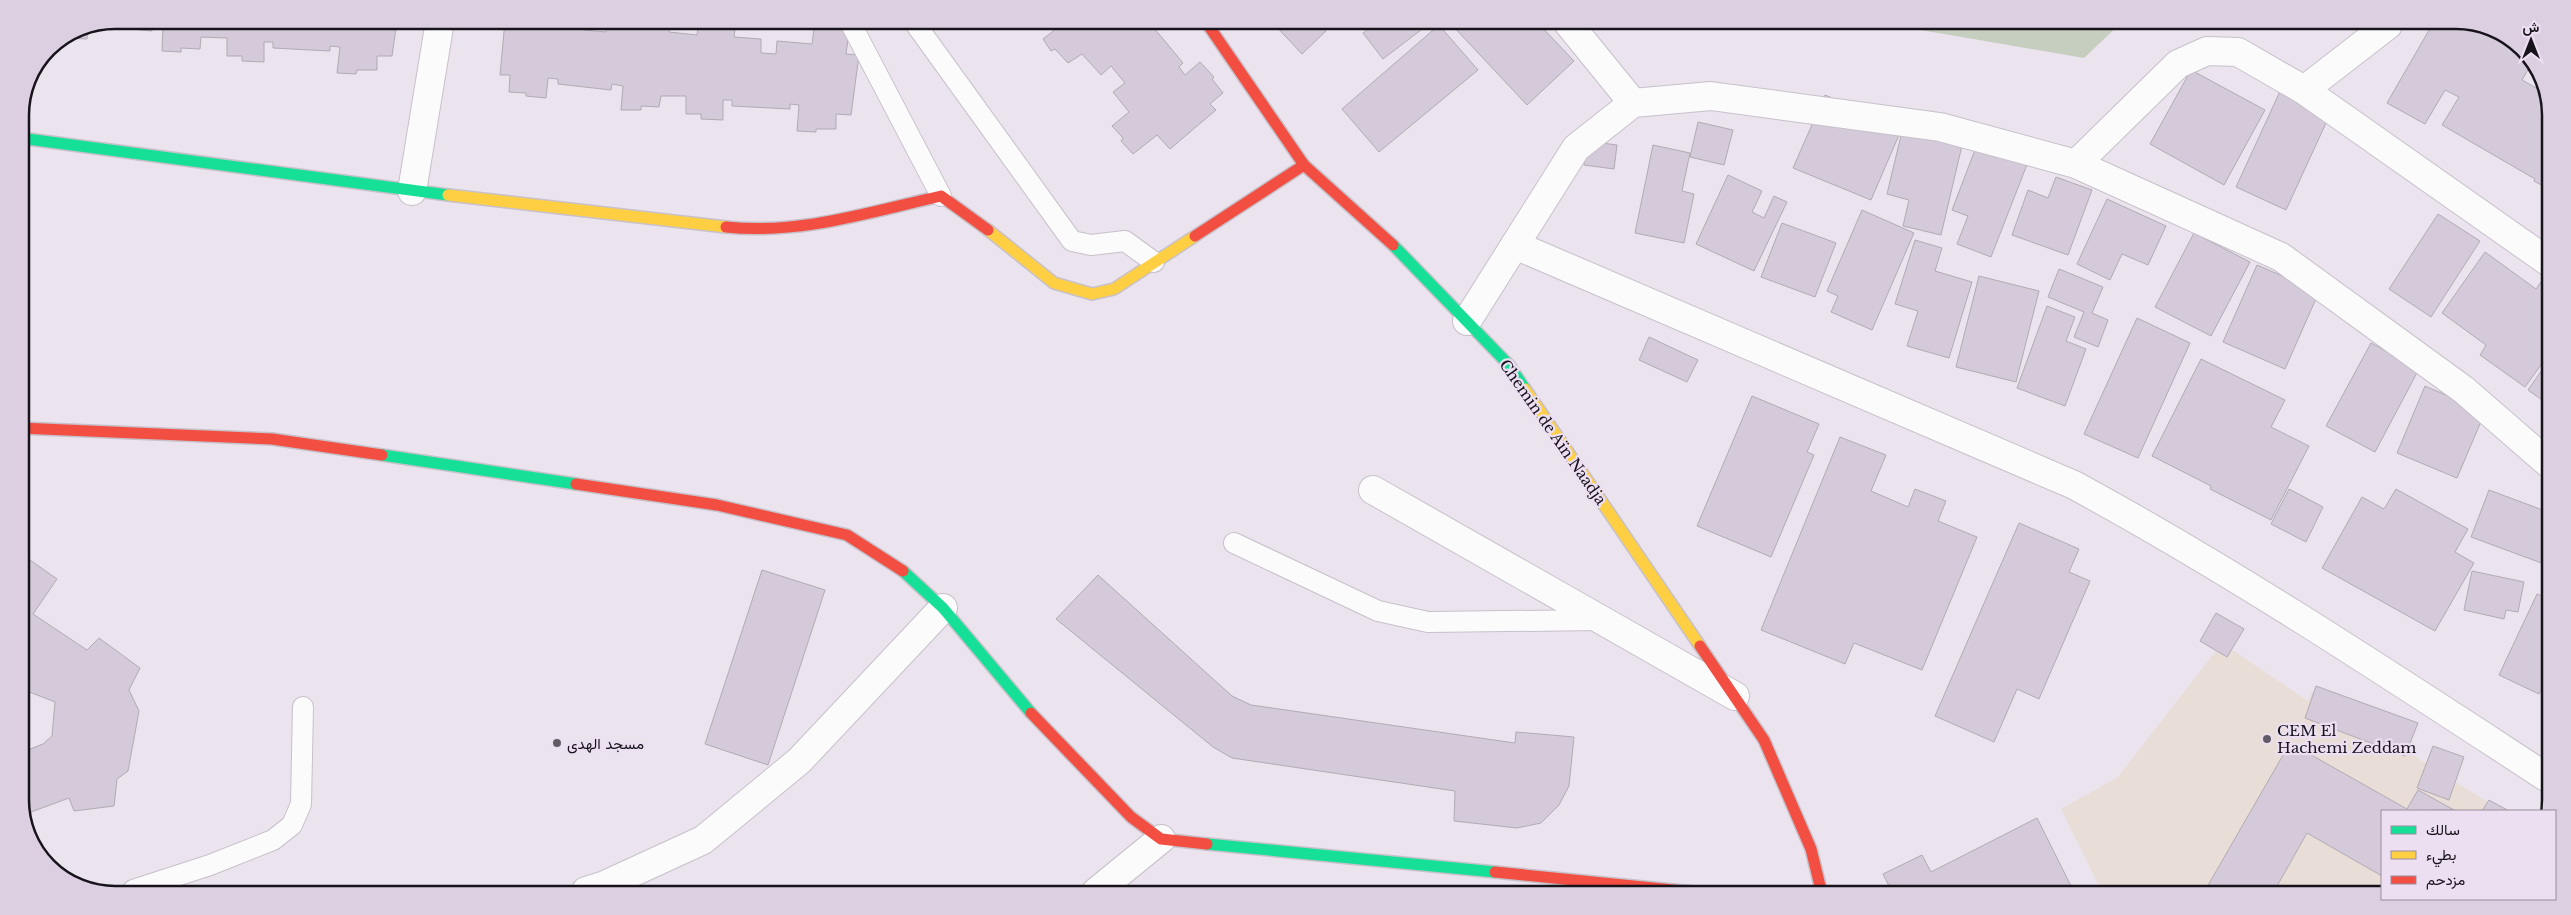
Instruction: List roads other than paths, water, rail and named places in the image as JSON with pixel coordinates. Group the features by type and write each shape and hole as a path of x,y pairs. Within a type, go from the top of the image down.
{"street":[{"path":"412,191 439,29"},
{"name":"Chemin de Aïn Naadja","path":"1211,29 1304,164 1388,240 1509,366 1764,740 1811,849 1820,886"},
{"path":"1573,29 1633,104"},
{"path":"2304,90 2383,29"},
{"path":"2076,164 2178,64 2207,51 2238,52 2304,90 2542,257"},
{"path":"1467,321 1576,148 1633,104 1710,96 1940,127 2076,164 2282,257 2464,390 2542,458"},
{"path":"29,139 412,191 747,229 812,226 941,196 985,228 1054,284 1092,294 1114,288 1304,164"},
{"path":"1515,245 2074,485 2154,529 2374,664 2542,774"},
{"path":"29,428 272,439 717,505 847,535 898,566 943,608 1046,730 1131,817 1161,839 1633,886"},
{"path":"1372,490 1735,696"},
{"path":"602,886 703,840 799,761 943,608"},
{"path":"1103,886 1161,839"}],"lane":[{"path":"854,29 941,196"},
{"path":"919,29 1072,242 1091,245 1125,242 1154,262"},
{"path":"1234,543 1378,611 1428,622 1602,620"},
{"path":"145,886 210,865 273,840 292,825 301,804 303,707"}],"place":[{"name":"CEM El Hachemi Zeddam","path":"2267,739"},
{"name":"مسجد الهدى","path":"557,743"}]}
